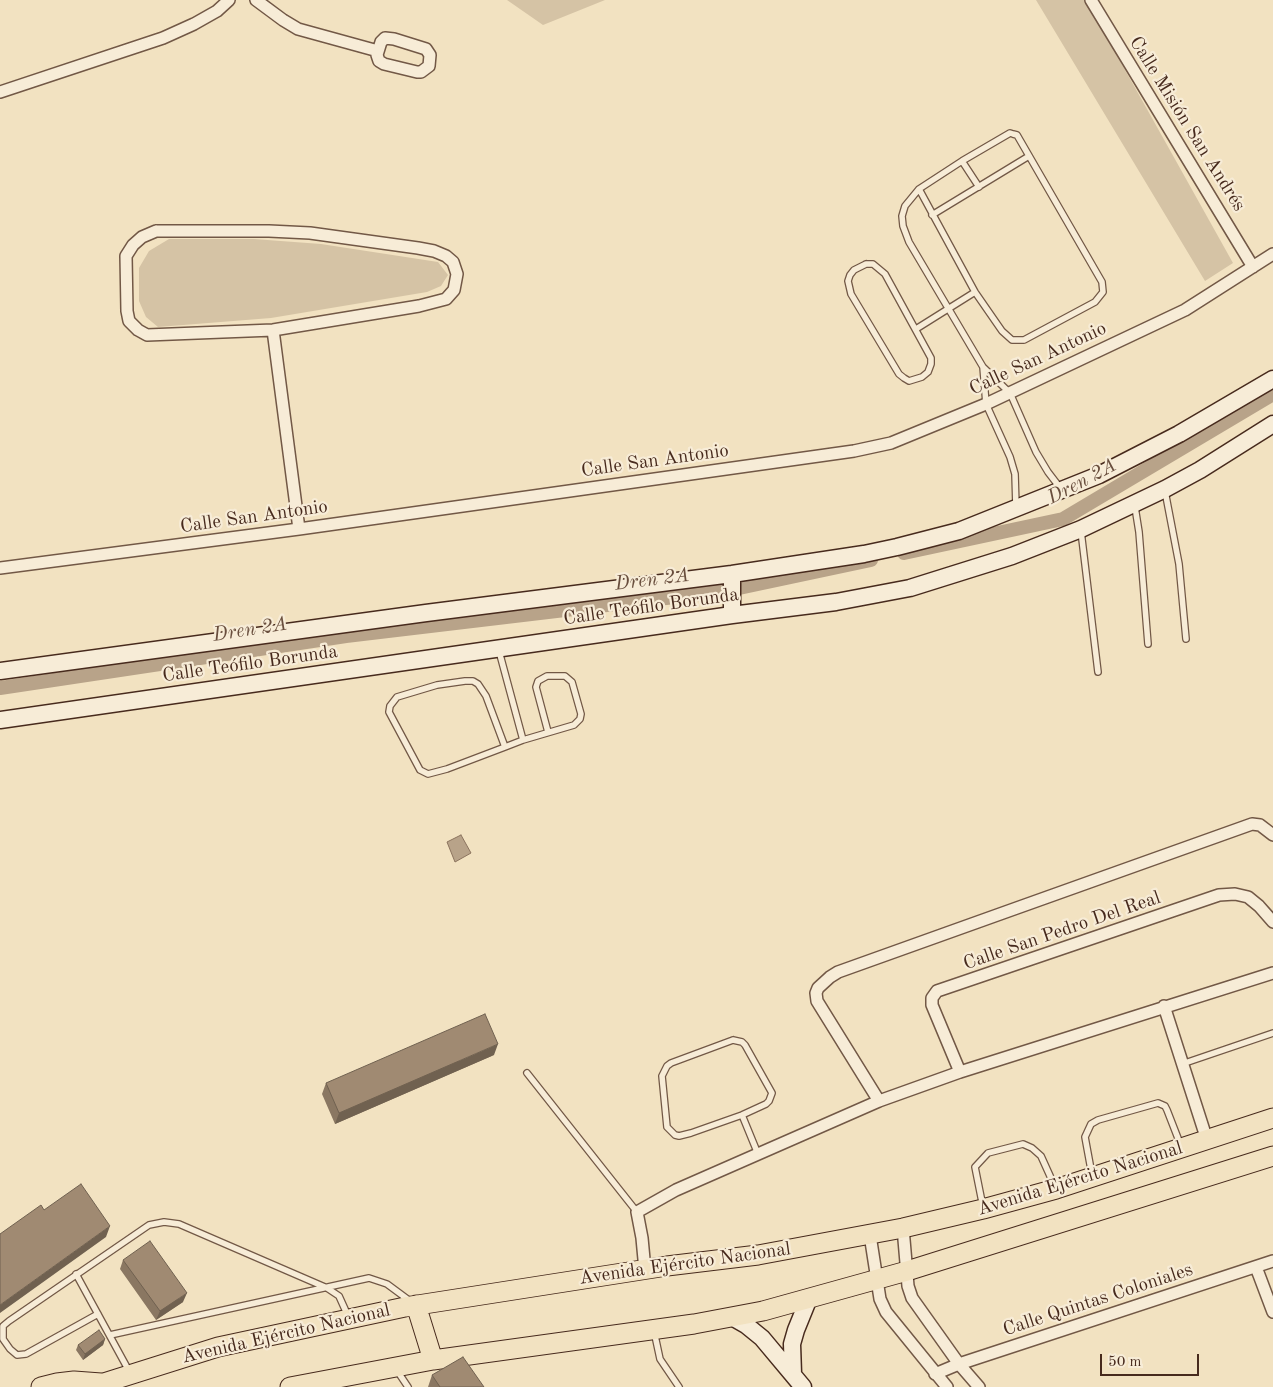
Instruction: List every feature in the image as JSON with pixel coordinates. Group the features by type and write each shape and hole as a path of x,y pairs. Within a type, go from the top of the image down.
{"main road":[{"name":"Calle Teófilo Borunda","path":"0,671 426,613 732,578 898,547 959,530 1062,491 1141,455 1273,379"},
{"name":"Calle Teófilo Borunda","path":"0,720 498,649 732,611 836,602 910,588 1012,556 1081,529 1200,470 1273,424"},
{"path":"732,578 732,611"},
{"name":"Avenida Ejército Nacional","path":"96,1385 218,1347 349,1318 416,1305 645,1270 758,1255 904,1228 1056,1189 1273,1118"},
{"name":"Avenida Ejército Nacional","path":"300,1386 352,1378 433,1360 654,1329 763,1311 907,1271 1273,1156"},
{"path":"793,1374 792,1344 809,1298"},
{"path":"416,1305 433,1360"},
{"path":"732,1317 762,1338 803,1387"},
{"path":"42,1387 74,1380 96,1385"}],"street":[{"path":"0,92 163,38 217,11 229,0"},
{"path":"256,0 298,29 378,50"},
{"name":"Calle Misión San Andrés","path":"1091,0 1254,267"},
{"path":"269,230 310,233 418,248 434,251 446,256 453,262 457,274 454,290 446,299 419,306 274,330 146,335 129,321 127,311 126,256 133,245 142,237 156,231 269,230"},
{"name":"Calle San Antonio","path":"0,568 299,529 854,451 891,442 986,404 1186,310 1273,254"},
{"path":"274,330 299,529"},
{"path":"879,1101 817,1001 816,993 818,988 830,977 838,972 1252,824 1260,825 1273,835"},
{"name":"Calle San Pedro Del Real","path":"960,1072 932,1005 932,998 938,992 1219,896 1235,894 1248,897 1260,906 1273,922"},
{"path":"645,1270 638,1212 676,1190 879,1101 960,1072 1273,973"},
{"path":"1164,1006 1207,1140"},
{"path":"904,1228 908,1286 912,1298 958,1364 979,1387"},
{"path":"870,1235 880,1299 886,1312 947,1387"},
{"name":"Calle Quintas Coloniales","path":"935,1374 958,1364 1273,1261"},
{"path":"1256,1267 1273,1312"}],"lane":[{"path":"919,189 975,292 1002,331 1012,340 1024,340 1095,302 1103,292 1102,282 1017,135 1010,134 962,161 919,189 905,206 902,226 909,242 982,367 1010,393 1036,452 1062,491"},
{"path":"932,215 1029,156"},
{"path":"962,161 979,187"},
{"path":"866,264 873,264 880,268 892,284 916,328 931,358 931,364 928,372 922,377 909,381 899,374 851,294 848,281 854,270 866,264"},
{"path":"916,328 975,292"},
{"path":"982,367 986,404 1010,457 1015,474 1017,491 1016,509"},
{"path":"1165,489 1179,564 1186,639"},
{"path":"1134,504 1139,532 1148,644"},
{"path":"1081,529 1098,672"},
{"path":"498,649 523,740"},
{"path":"505,747 486,696 478,684 473,681 437,685 397,696 390,706 389,712 420,770 423,772 433,773 447,769 505,747 523,740 574,725 580,719 581,714 572,682 565,676 547,676 538,681 536,687 548,732"},
{"path":"1182,1064 1273,1033"},
{"path":"737,1040 742,1042 772,1093 766,1104 742,1115 691,1133 675,1135 667,1127 662,1076 667,1066 671,1062 727,1042 737,1040"},
{"path":"527,1073 638,1212"},
{"path":"1092,1178 1085,1137 1090,1124 1098,1120 1158,1102 1168,1110 1182,1148"},
{"path":"742,1115 758,1154"},
{"path":"983,1209 975,1166 988,1153 1023,1144 1032,1148 1041,1156 1056,1189"},
{"path":"98,1314 26,1354 18,1355 10,1349 3,1339 3,1326 8,1321 149,1226 164,1222 179,1224 327,1288 339,1296 349,1318"},
{"path":"76,1274 130,1374"},
{"path":"110,1335 369,1278 386,1284 416,1305"},
{"path":"654,1329 660,1359 678,1387"},
{"path":"395,1368 408,1387"}],"shaded area":[{"path":"507,0 605,0 543,25"},
{"path":"1036,0 1086,0 1233,263 1205,281"},
{"path":"169,239 254,239 321,244 438,262 448,275 441,286 427,292 271,318 158,327 146,317 139,301 139,268 149,251"},
{"path":"461,835 471,853 455,862 447,842"}],"building":[{"path":"485,1014 498,1044 339,1113 326,1083"},
{"path":"81,1184 110,1226 0,1305 0,1234 41,1205 44,1210"},
{"path":"150,1241 187,1293 160,1311 123,1260"},
{"path":"99,1330 105,1339 85,1354 78,1345"},
{"path":"463,1357 484,1387 440,1387 432,1375"}],"waterway":[{"name":"Dren 2A","path":"904,553 1063,519 1273,394"},
{"name":"Dren 2A","path":"0,688 346,636 725,591 871,560"}]}
